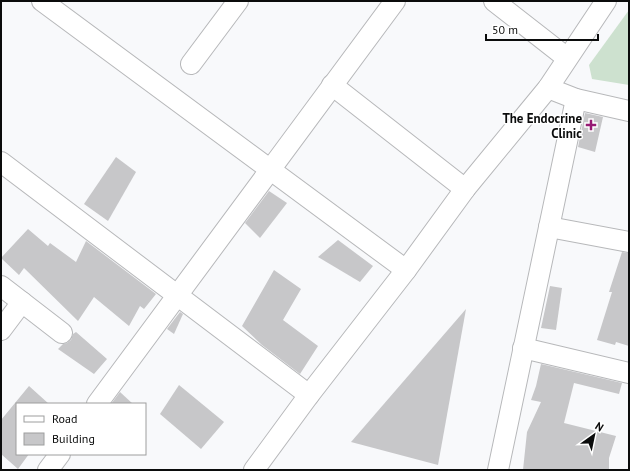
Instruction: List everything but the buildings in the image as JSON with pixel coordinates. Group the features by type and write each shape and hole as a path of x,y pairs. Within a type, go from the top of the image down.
{"street":[{"path":"42,1 406,270"},
{"path":"191,64 238,1"},
{"path":"98,403 177,294 271,170 394,1"},
{"path":"494,1 567,58"},
{"path":"254,470 309,395 406,270 465,189 548,88 606,1"},
{"path":"332,85 465,189"},
{"path":"548,88 576,99 629,111"},
{"path":"498,470 576,99"},
{"path":"1,162 309,395"},
{"path":"549,227 629,242"},
{"path":"1,286 62,333"},
{"path":"1,330 22,302"},
{"path":"523,348 629,373"},
{"path":"48,470 59,455"}],"green space":[{"path":"629,10 629,85 592,79 589,65"}],"place":[{"name":"The Endocrine Clinic","path":"591,125"}]}
